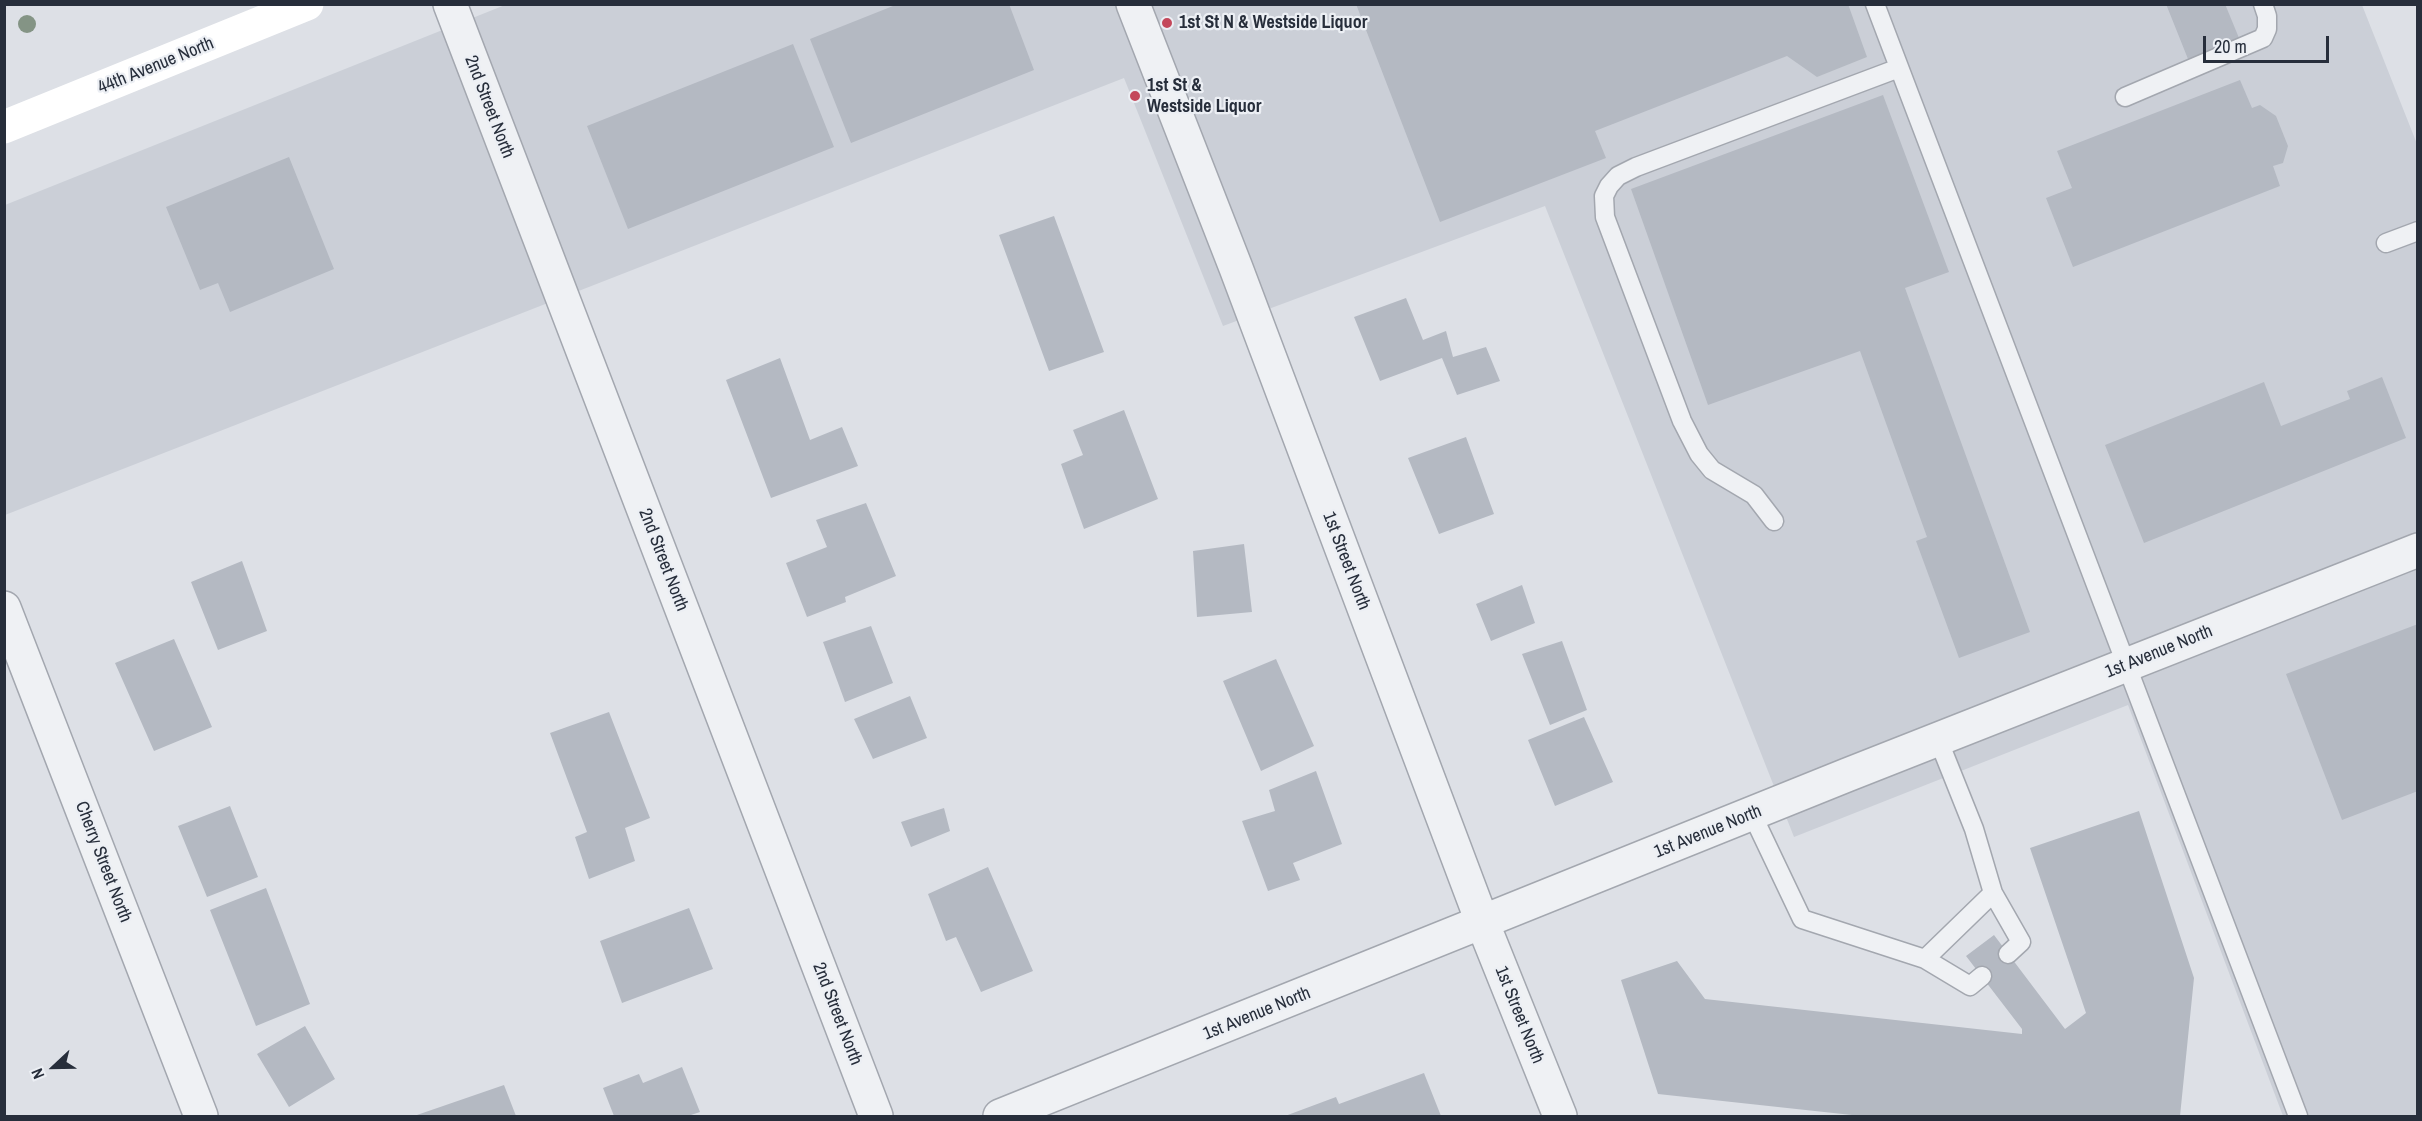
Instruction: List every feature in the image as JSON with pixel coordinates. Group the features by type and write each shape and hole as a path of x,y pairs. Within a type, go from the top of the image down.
{"main road":[{"name":"44th Avenue North","path":"4,127 307,4"}],"street":[{"name":"2nd Street North","path":"450,4 876,1116"},
{"name":"1st Street North","path":"1133,4 1236,268 1483,924 1560,1116"},
{"name":"1st Avenue North","path":"1000,1116 1483,924 1938,739 2418,550"},
{"name":"Cherry Street North","path":"4,608 201,1116"}],"lane":[{"path":"1875,4 2298,1116"},
{"path":"2125,97 2263,38 2267,29 2267,16 2263,4"},
{"path":"1773,521 1754,495 1712,470 1699,454 1682,421 1605,217 1604,196 1608,186 1618,176 1636,167 1899,68"},
{"path":"2386,243 2418,231"},
{"path":"1938,739 1974,829 1993,893 2021,942 2008,954"},
{"path":"1752,814 1803,919 1925,959 1970,986 1982,976"},
{"path":"1925,959 1993,893"}],"shaded area":[{"path":"505,5 2362,5 2417,144 2417,1116 2283,1116 2128,705 1794,837 1545,206 1223,326 1124,78 5,515 5,205"}],"building":[{"path":"898,4 1009,4 1034,70 851,143 810,39"},
{"path":"1356,4 1848,4 1867,57 1817,77 1787,56 1595,131 1606,158 1440,222"},
{"path":"2166,4 2225,4 2239,38 2188,59"},
{"path":"793,44 834,147 628,229 587,126"},
{"path":"2240,80 2252,108 2260,105 2276,116 2288,146 2283,163 2273,166 2280,186 2073,267 2046,198 2072,188 2057,151"},
{"path":"1883,95 1949,272 1905,288 2030,632 1959,658 1916,541 1927,537 1860,351 1708,405 1631,189"},
{"path":"289,157 334,269 230,312 218,283 200,290 166,207"},
{"path":"1054,216 1104,352 1049,371 999,235"},
{"path":"1406,298 1423,340 1446,331 1453,357 1486,347 1500,381 1457,395 1442,358 1380,381 1354,317"},
{"path":"780,358 810,440 842,427 858,466 771,498 726,380"},
{"path":"2382,377 2406,438 2144,543 2105,445 2264,382 2281,426 2350,399 2347,391"},
{"path":"1124,410 1158,499 1084,529 1061,464 1083,455 1073,430"},
{"path":"1466,437 1494,514 1439,534 1408,458"},
{"path":"866,503 896,576 845,597 846,602 807,617 786,563 827,547 816,520"},
{"path":"1244,544 1252,612 1197,617 1193,551"},
{"path":"242,561 267,631 218,650 191,582"},
{"path":"1522,585 1535,623 1491,641 1476,604"},
{"path":"2418,624 2418,791 2342,820 2286,674"},
{"path":"871,626 893,683 845,702 823,642"},
{"path":"174,639 212,727 154,751 115,663"},
{"path":"1562,641 1587,710 1550,725 1522,654"},
{"path":"1276,659 1314,746 1261,771 1223,681"},
{"path":"910,696 927,738 873,759 854,719"},
{"path":"609,712 650,818 625,828 635,861 589,879 575,837 587,832 550,733"},
{"path":"1584,717 1613,782 1555,806 1528,740"},
{"path":"1316,771 1342,844 1293,863 1300,880 1268,891 1242,821 1275,811 1269,790"},
{"path":"230,806 258,877 207,897 178,826"},
{"path":"944,808 950,831 911,847 901,822"},
{"path":"2139,811 2194,978 2180,1116 1861,1116 1658,1094 1621,980 1677,961 1705,999 2022,1034 2022,1029 1966,956 1994,935 2065,1029 2086,1013 2030,848"},
{"path":"988,867 1033,971 981,992 956,937 946,941 928,894"},
{"path":"266,888 310,1004 256,1026 210,910"},
{"path":"689,908 713,969 622,1003 600,941"},
{"path":"305,1026 335,1079 289,1107 257,1054"},
{"path":"682,1067 700,1112 688,1116 614,1116 603,1088 639,1074 643,1083"},
{"path":"1424,1073 1441,1116 1285,1116 1336,1097 1339,1104"},
{"path":"504,1085 516,1116 414,1116"}],"place":[{"name":"1st St N & Westside Liquor","path":"1167,23"},
{"name":"1st St & Westside Liquor","path":"1135,96"}]}
